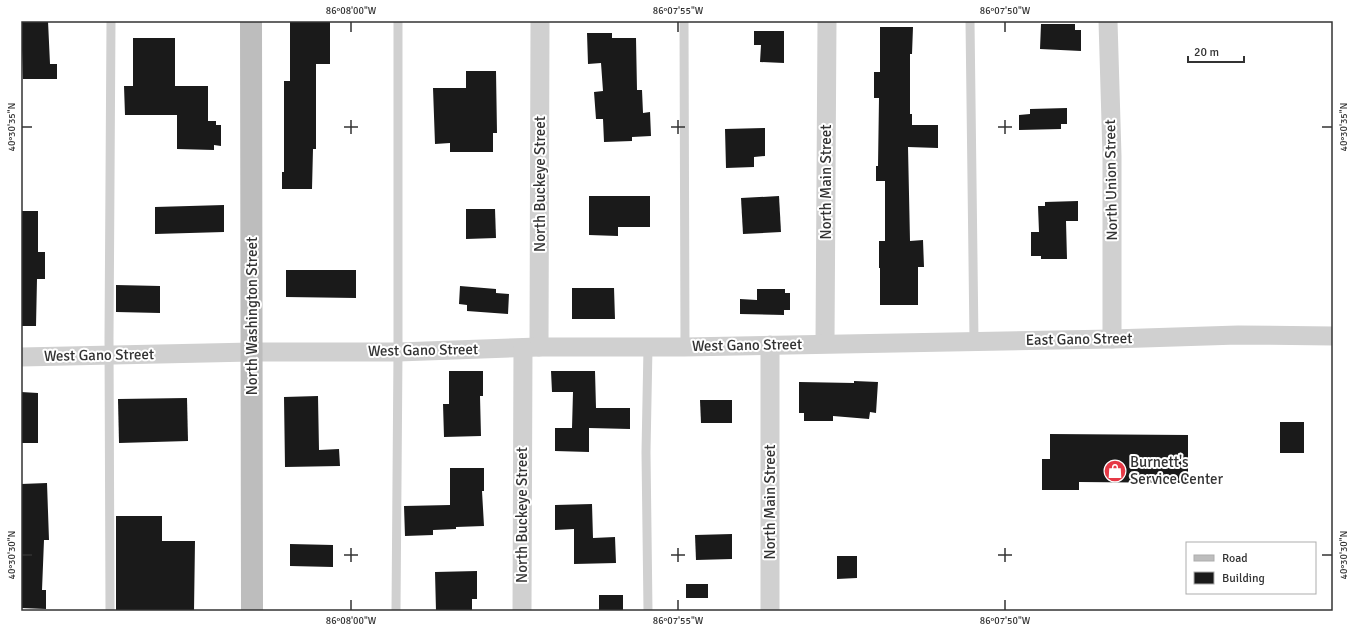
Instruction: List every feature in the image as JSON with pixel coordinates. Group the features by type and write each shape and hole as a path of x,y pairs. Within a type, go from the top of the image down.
{"main road":[{"name":"North Washington Street","path":"251,21 252,611"}],"street":[{"name":"North Buckeye Street","path":"522,611 540,21"},
{"name":"North Main Street","path":"825,343 827,21"},
{"name":"North Union Street","path":"1108,21 1112,156 1112,339"},
{"name":"East Gano Street","path":"825,343 1112,339 1238,335 1333,336"},
{"name":"West Gano Street","path":"21,357 252,352 398,352 531,347 648,347 825,343"},
{"name":"North Main Street","path":"770,345 770,611"}],"lane":[{"path":"110,611 109,355 111,21"},
{"path":"396,611 398,21"},
{"path":"684,21 685,346"},
{"path":"970,21 974,340"},
{"path":"648,347 646,452 648,611"}],"building":[{"path":"21,21 48,21 50,64 57,64 57,79 23,79"},
{"path":"290,21 330,21 330,64 316,64 316,149 313,149 312,189 282,189 282,172 284,172 284,81 290,81"},
{"path":"1041,24 1075,24 1075,30 1081,30 1081,51 1040,49"},
{"path":"880,27 913,27 912,54 910,54 910,114 912,114 912,125 938,125 938,148 908,147 910,241 923,240 924,267 918,267 918,305 880,305 879,241 885,241 885,181 876,181 876,166 878,166 879,98 874,98 874,72 880,72"},
{"path":"754,31 784,31 784,63 760,62 761,45 754,45"},
{"path":"587,33 612,33 612,38 636,38 637,90 642,90 643,113 650,112 651,136 632,137 632,141 604,142 603,119 596,119 594,92 603,91 601,63 588,64"},
{"path":"133,38 175,38 175,86 208,86 208,121 216,121 216,125 221,125 221,146 214,145 214,150 177,149 177,115 125,115 124,86 133,86"},
{"path":"466,71 496,71 497,133 493,133 493,152 450,152 450,143 435,144 433,88 466,88"},
{"path":"1067,108 1067,124 1061,124 1061,129 1019,130 1019,115 1030,114 1030,109"},
{"path":"765,128 765,156 754,157 754,167 726,168 725,129"},
{"path":"589,196 650,196 650,227 618,227 618,236 589,235"},
{"path":"779,196 781,232 743,234 741,198"},
{"path":"1078,201 1078,221 1066,221 1067,259 1041,259 1041,256 1031,256 1031,232 1039,232 1038,206 1045,206 1045,202"},
{"path":"224,205 224,232 155,234 155,207"},
{"path":"466,209 495,209 496,238 466,239"},
{"path":"21,211 38,211 38,252 45,252 45,279 37,279 36,326 21,326"},
{"path":"286,270 356,270 356,298 286,297"},
{"path":"116,285 160,286 160,313 116,312"},
{"path":"460,286 496,289 496,293 509,294 508,314 467,311 467,305 459,304"},
{"path":"572,288 614,288 615,319 572,319"},
{"path":"757,289 785,289 785,293 790,293 790,310 784,310 784,315 740,314 740,299 757,300"},
{"path":"449,371 483,371 483,396 480,396 481,436 444,437 443,404 449,404"},
{"path":"551,371 595,371 596,408 630,408 630,429 589,428 589,452 555,451 555,428 572,428 573,392 552,392"},
{"path":"854,381 878,382 876,413 870,412 869,419 833,416 833,421 804,421 804,413 799,413 799,382 854,383"},
{"path":"21,392 38,393 38,443 21,443"},
{"path":"318,396 319,450 339,449 340,466 285,467 284,397"},
{"path":"187,398 188,441 119,443 118,399"},
{"path":"700,400 732,400 732,423 701,423"},
{"path":"1280,422 1304,422 1304,453 1280,453"},
{"name":"Burnett's Service Center","path":"1050,434 1188,435 1188,483 1079,482 1079,490 1042,490 1042,459 1050,459"},
{"path":"450,468 484,468 484,491 482,491 484,526 433,530 433,535 405,536 404,506 450,505"},
{"path":"47,483 49,540 44,540 42,590 46,590 46,609 21,608 21,484"},
{"path":"592,504 593,538 615,537 616,563 574,564 574,529 555,530 555,505"},
{"path":"116,516 162,516 162,541 195,541 194,611 116,611"},
{"path":"732,534 732,559 696,560 695,535"},
{"path":"290,544 333,545 333,567 290,566"},
{"path":"837,556 857,556 857,578 837,579"},
{"path":"477,571 477,599 472,599 472,611 436,611 435,572"},
{"path":"686,584 708,584 708,598 686,598"},
{"path":"599,595 623,595 623,611 599,611"}],"place":[{"name":"Burnett's Service Center","path":"1115,471"}]}
